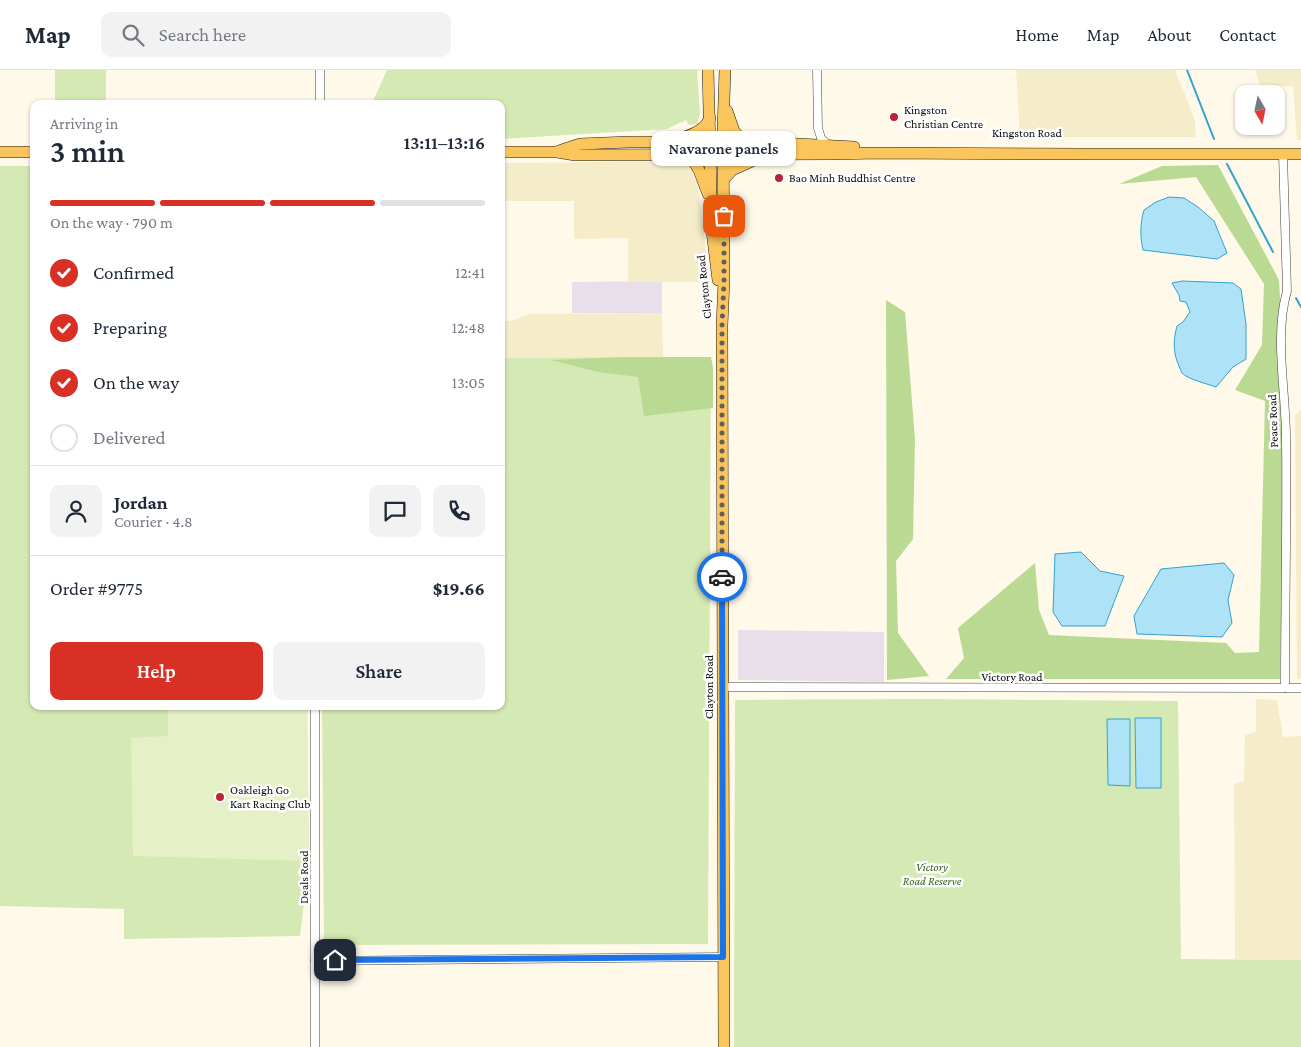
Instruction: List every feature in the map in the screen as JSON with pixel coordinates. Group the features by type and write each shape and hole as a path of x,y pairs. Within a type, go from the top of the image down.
{"main road":[{"name":"Clayton Road","path":"708,70 711,155 716,213 714,254 722,326 724,1047"},
{"path":"725,70 724,94 732,128 743,142"},
{"name":"Clayton Road","path":"716,213 724,179 724,94"},
{"path":"505,152 557,152 580,144 677,140 706,126 710,118"},
{"name":"Kingston Road","path":"660,142 743,142 901,148 1060,147 1283,151 1301,154"},
{"name":"Kingston Road","path":"557,152 575,155 1086,154 1283,151 1301,148"},
{"path":"0,152 30,152"},
{"path":"689,154 700,170 716,213"},
{"path":"724,179 736,168 757,158 773,154"}],"street":[{"path":"320,70 320,100"},
{"path":"817,70 818,128 821,138 828,146"},
{"path":"803,144 813,138 818,128"},
{"name":"Peace Road","path":"1283,151 1287,291 1283,305 1281,350 1286,436 1285,688"},
{"name":"Victory Road","path":"723,687 1301,688"},
{"name":"Deals Road","path":"315,710 315,1047"},
{"path":"315,960 723,957"}],"shaded area":[{"path":"1016,70 1175,70 1195,120 1196,137 1020,137"},
{"path":"1255,70 1301,70 1301,140 1297,140 1293,86 1260,85"},
{"path":"681,161 689,164 698,185 710,282 628,282 628,238 574,239 574,201 505,201 505,163"},
{"path":"662,281 662,313 572,313 572,282"},
{"path":"662,313 663,357 505,358 505,321 512,321 528,314"},
{"path":"1301,410 1301,679 1297,679 1295,415"},
{"path":"738,630 884,632 884,682 738,680"},
{"path":"1256,699 1277,700 1283,737 1301,736 1301,960 1235,959 1234,784 1244,781 1245,735 1256,732"}],"green space":[{"path":"55,70 106,70 106,100 55,100"},
{"path":"387,70 697,70 700,114 697,124 689,125 686,120 667,129 505,139 505,100 373,100"},
{"path":"1218,165 1279,280 1285,392 1280,679 946,679 964,658 958,628 1035,563 1039,610 1049,635 1226,643 1235,653 1259,652 1265,401 1235,390 1262,345 1264,284 1196,177 1119,184 1162,166"},
{"path":"0,166 30,166 30,710 307,710 309,861 300,936 124,939 124,909 0,906"},
{"path":"886,300 905,312 915,440 913,539 896,561 898,633 929,676 887,680"},
{"path":"624,357 711,357 713,368 713,408 644,416 638,377 598,372 551,360"},
{"path":"711,357 708,944 324,945 322,710 505,710 505,358"},
{"name":"Victory Road Reserve","path":"735,700 1178,701 1181,959 1301,960 1301,1047 734,1047"},
{"name":"Oakleigh Go Kart Racing Club","path":"168,710 307,710 309,861 133,856 131,738 168,736"}],"water":[{"path":"1169,197 1184,198 1214,221 1227,253 1217,259 1143,250 1141,230 1144,210 1156,202"},
{"path":"1182,281 1233,283 1241,289 1246,324 1246,359 1233,367 1216,387 1182,373 1177,361 1174,346 1177,326 1183,322 1190,312 1186,302 1180,301 1179,295 1172,283"},
{"path":"1081,552 1100,571 1124,576 1105,626 1062,626 1053,612 1055,554"},
{"path":"1224,563 1234,575 1228,600 1232,623 1222,637 1137,634 1134,616 1161,569"},
{"path":"1135,718 1161,718 1161,788 1136,788"},
{"path":"1107,719 1130,719 1130,786 1108,785"}],"waterway":[{"path":"1187,70 1214,139"},
{"path":"1227,164 1273,252"},
{"path":"1296,298 1301,307"}],"way so far":[{"path":"722,577 724,216"}],"place":[{"name":"Kingston Christian Centre","path":"894,117"},
{"name":"Bao Minh Buddhist Centre","path":"779,178"},
{"name":"Navarone panels","path":"724,216"},
{"name":"Oakleigh Go Kart Racing Club","path":"220,797"}],"route":[{"path":"335,960 723,957 722,577"}]}
